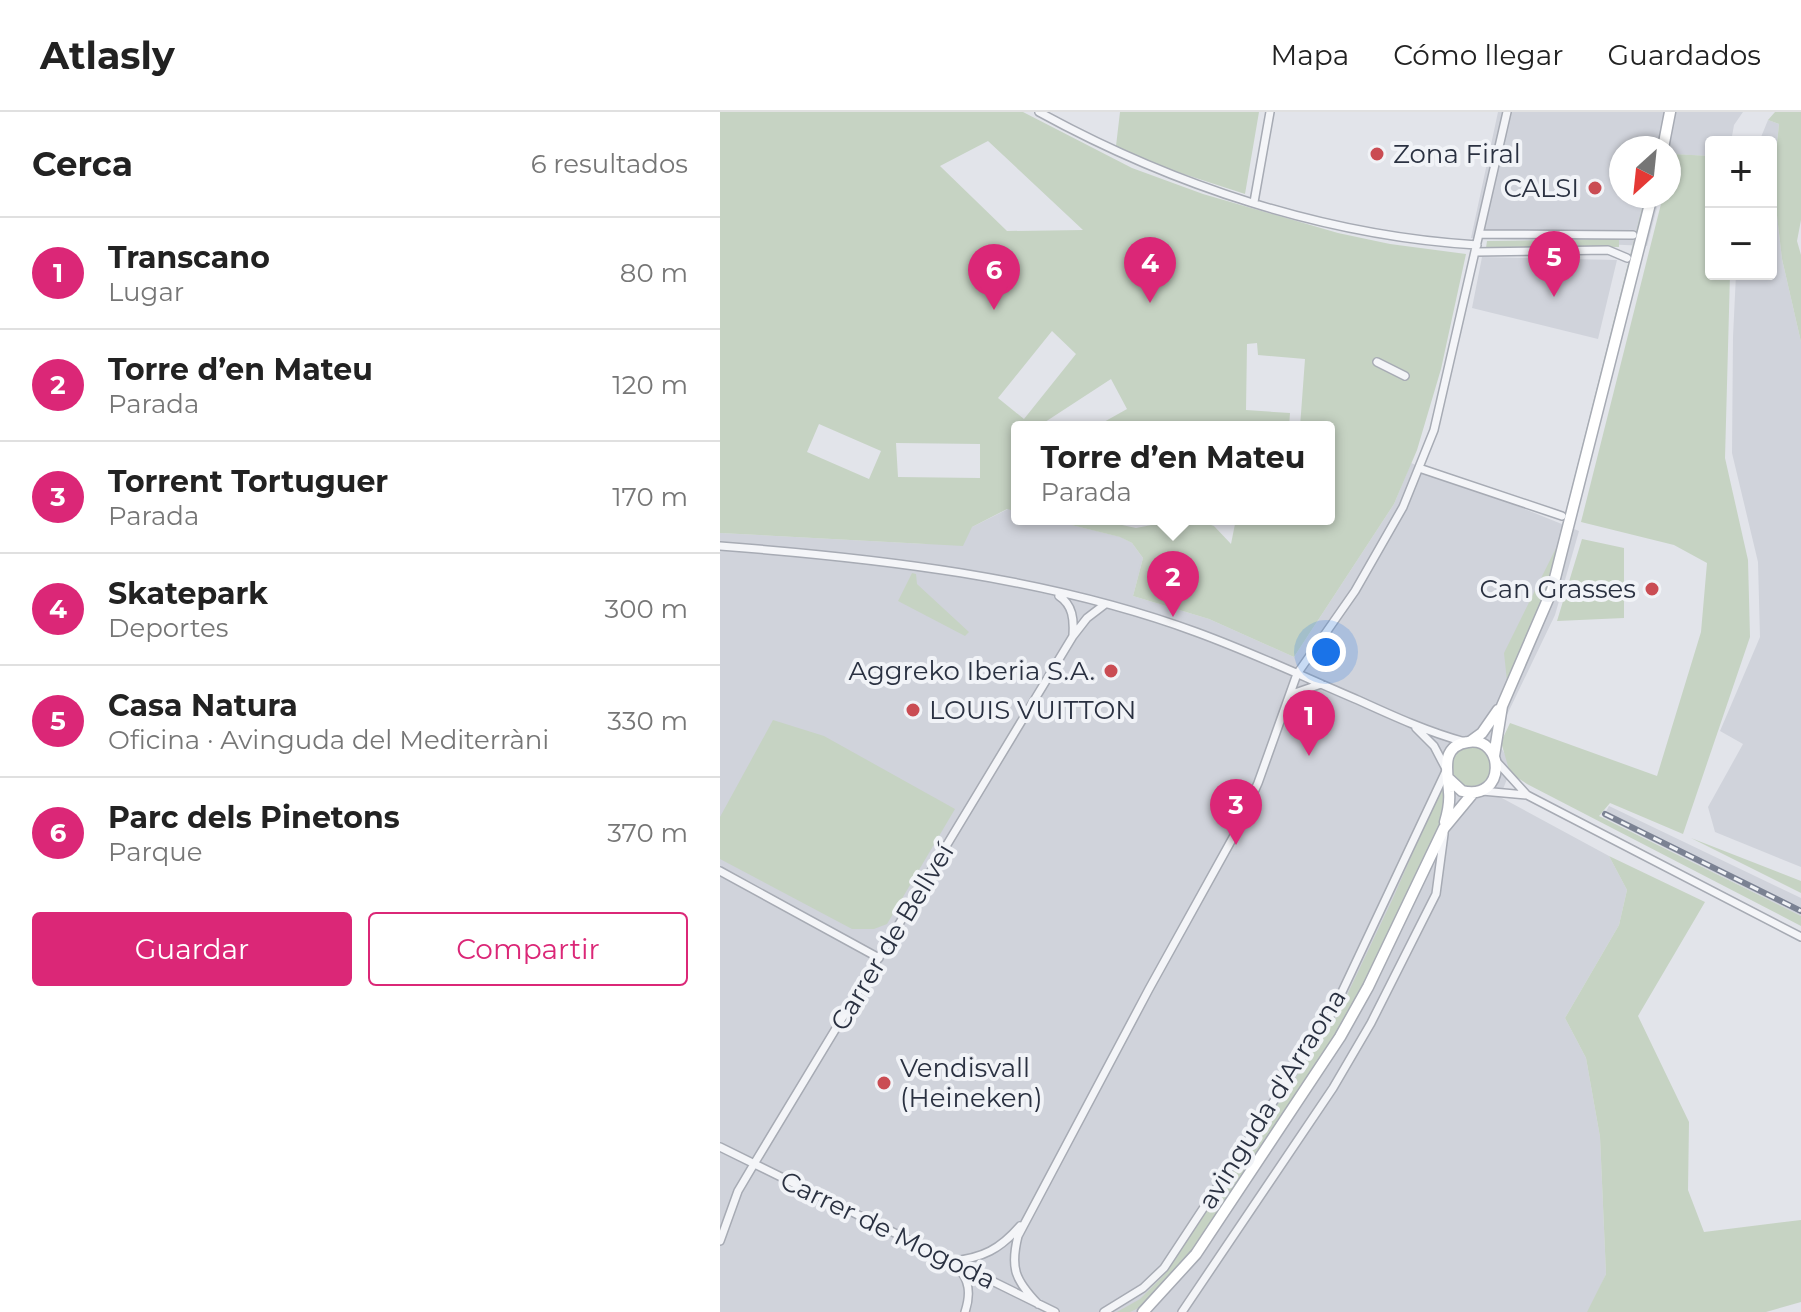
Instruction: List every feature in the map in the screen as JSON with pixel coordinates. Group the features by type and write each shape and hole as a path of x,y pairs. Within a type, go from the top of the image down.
{"main road":[{"path":"1665,136 1670,112"},
{"path":"1143,1312 1196,1254 1340,1037 1364,995 1444,828 1449,802 1446,772 1451,750 1482,733 1502,706 1552,590 1649,208"},
{"path":"1444,828 1493,779 1502,706"},
{"path":"1468,742 1481,744 1495,758"},
{"path":"1446,772 1458,789 1477,792"}],"street":[{"path":"1039,112 1105,147 1159,170 1323,222 1476,248 1608,250 1627,258"},
{"path":"1254,202 1270,112"},
{"path":"1038,1304 1023,1288 1016,1273 1013,1257 1018,1236 1236,832 1258,783 1297,674 1355,591 1403,507 1434,430 1507,112"},
{"path":"1480,234 1633,235"},
{"path":"1377,362 1405,376"},
{"path":"1419,468 1562,516"},
{"path":"720,546 930,568 1051,591 1194,631 1411,724 1468,742"},
{"path":"1051,591 1065,600 1072,612 1073,636"},
{"name":"Carrer de Bellveí","path":"720,1241 738,1191 754,1164 1073,636 1087,618 1104,605"},
{"path":"1288,701 1295,693 1321,684"},
{"path":"1411,724 1434,746 1446,772"},
{"path":"1495,758 1527,795 1801,937"},
{"name":"avinguda d'Arraona","path":"1104,1312 1143,1288 1164,1268 1333,1011 1446,772"},
{"path":"1477,792 1527,795"},
{"name":"avinguda d'Arraona","path":"1182,1312 1333,1088 1371,1023 1436,894 1444,828"},
{"path":"720,871 879,958"},
{"name":"Carrer de Mogoda","path":"720,1147 1055,1312"},
{"path":"951,1261 976,1259 999,1248 1029,1215"},
{"path":"951,1261 968,1285 965,1312"}],"shaded area":[{"path":"1498,112 1743,112 1734,125 1732,136 1705,136 1705,156 1681,154 1681,136 1609,136 1609,208 1657,208 1647,246 1471,238"},
{"path":"1768,120 1779,124 1777,143 1777,136 1761,136"},
{"path":"1777,216 1782,259 1801,342 1801,867 1715,832 1708,807 1743,744 1720,731 1760,637 1758,562 1732,453 1736,280 1777,280"},
{"path":"1482,257 1617,260 1598,339 1472,308"},
{"path":"1411,463 1579,531 1555,615 1504,721 1500,746 1512,766 1500,797 1609,856 1627,890 1619,925 1565,1018 1586,1058 1600,1137 1606,1274 1589,1312 720,1312 720,533 926,544 972,527 1008,509 1011,510 1011,525 1072,525 1121,537 1132,543 1143,558 1133,596 1209,619 1294,657 1394,504"},
{"path":"1609,806 1801,898 1801,916 1603,817"}],"green space":[{"path":"720,112 1023,112 1132,168 1203,194 1338,233 1390,244 1466,254 1441,369 1417,450 1394,504 1294,657 1209,619 1133,596 1143,558 1132,543 1071,525 1136,528 1211,525 1231,544 1235,525 1335,525 1335,421 1300,421 1305,359 1258,355 1257,343 1247,344 1246,410 1290,413 1289,421 1106,421 1127,409 1111,379 1047,421 1011,421 1011,510 1007,509 972,527 963,546 720,533","holes":["988,141 1083,230 1007,231 940,166","1052,331 1076,354 1024,419 998,398","819,424 881,451 869,479 807,452","896,443 980,444 980,478 898,477"]},
{"path":"1120,112 1259,112 1245,194 1162,167 1116,146"},
{"path":"1775,112 1801,112 1801,220 1797,241 1801,255 1801,342 1782,259 1777,216 1779,124 1768,120"},
{"path":"1681,154 1705,156 1705,280 1730,280 1725,458 1748,560 1750,637 1683,834 1610,803 1599,816 1801,916 1801,926 1510,773 1501,742 1510,723 1657,776 1701,632 1707,563 1674,545 1581,522 1660,208 1681,208"},
{"path":"1644,208 1563,532 1541,604 1507,681 1504,653 1557,546"},
{"path":"1619,239 1619,247 1486,248 1487,241"},
{"path":"1582,539 1624,548 1624,618 1557,621"},
{"path":"912,573 916,574 917,584 969,632 965,636 898,601"},
{"path":"773,720 824,736 955,809 887,924 874,929 852,929 720,859 720,817"},
{"path":"1468,744 1488,749 1492,775 1471,786 1462,785 1452,772 1452,762 1457,753"},
{"path":"1443,783 1446,794 1443,817 1348,1015 1184,1260 1138,1308 1130,1312 1117,1312 1140,1299 1164,1275 1338,1014"},
{"path":"1691,838 1801,881 1801,893"},
{"path":"1609,856 1705,902 1638,1016 1689,1122 1688,1190 1704,1232 1801,1220 1801,1302 1766,1312 1587,1312 1606,1274 1600,1137 1586,1058 1565,1018 1619,925 1627,890"}],"railway":[{"path":"1605,814 1801,911"}],"place":[{"name":"Zona Firal","path":"1377,154"},
{"name":"CALSI","path":"1595,188"},
{"name":"Casa Natura","path":"1554,297"},
{"name":"Skatepark","path":"1150,303"},
{"name":"Parc dels Pinetons","path":"994,310"},
{"name":"Can Grasses","path":"1652,589"},
{"name":"Torre d’en Mateu","path":"1173,617"},
{"name":"Aggreko Iberia S.A.","path":"1111,671"},
{"name":"LOUIS VUITTON","path":"913,710"},
{"name":"Transcano","path":"1309,756"},
{"name":"Torrent Tortuguer","path":"1236,845"},
{"name":"Vendisvall (Heineken)","path":"884,1083"}]}
